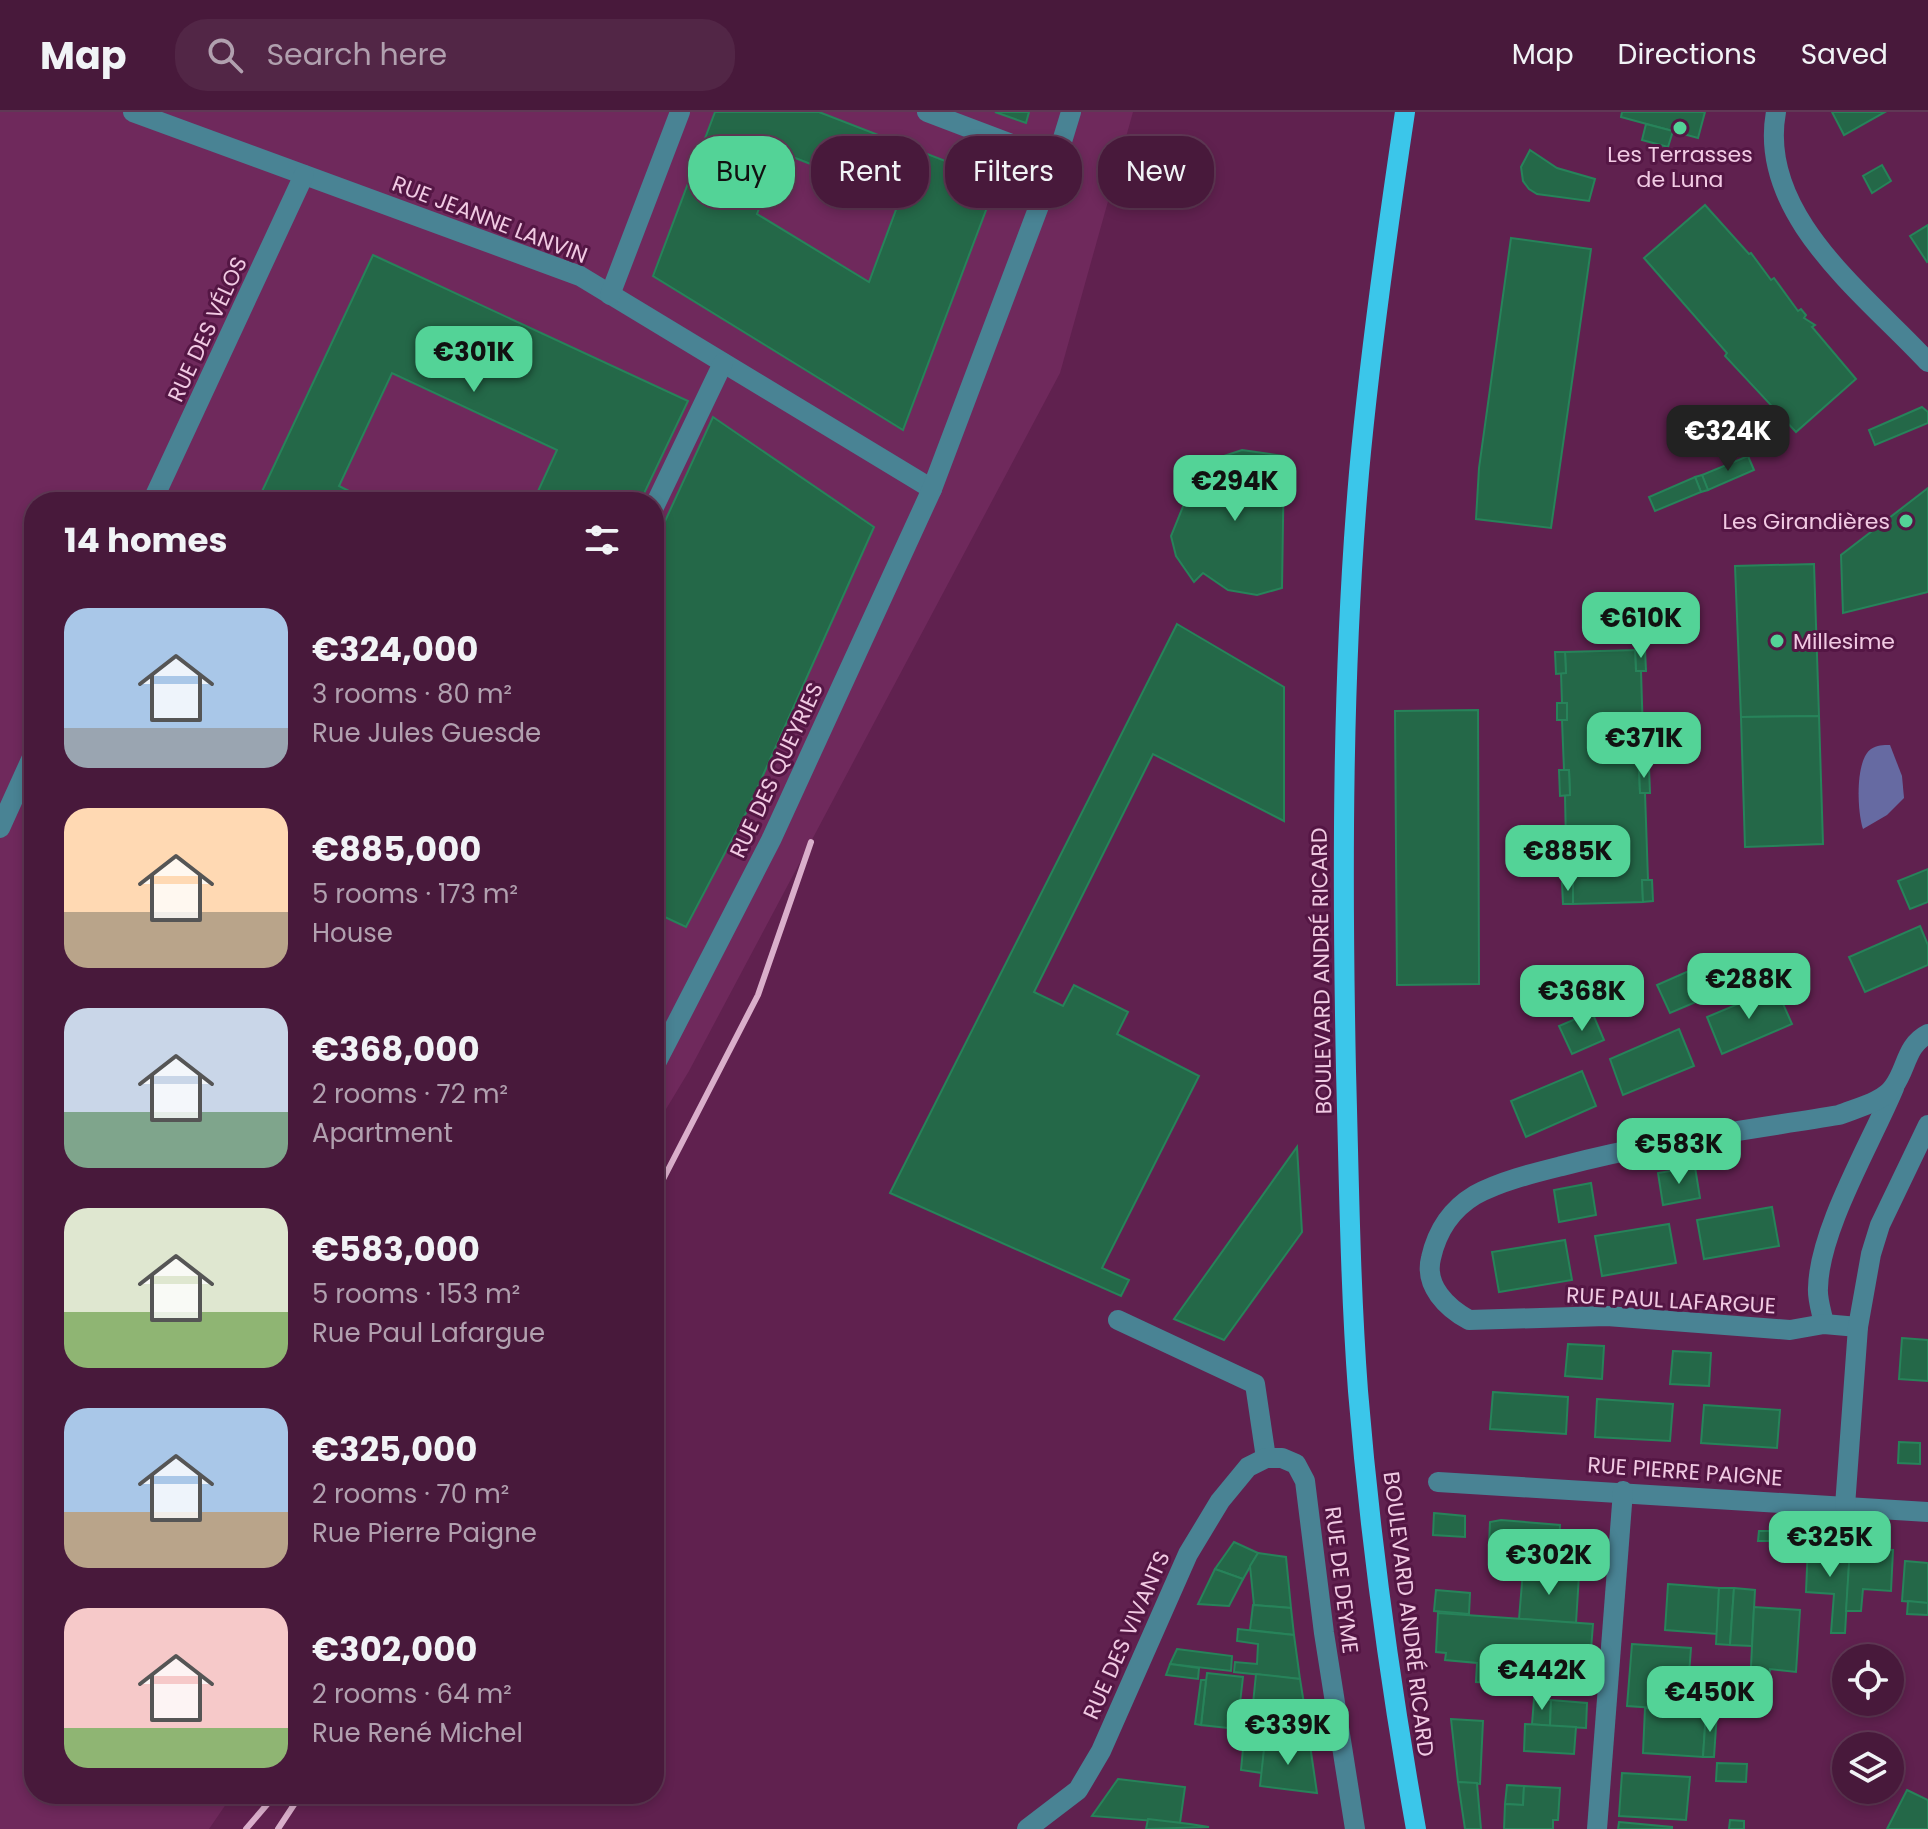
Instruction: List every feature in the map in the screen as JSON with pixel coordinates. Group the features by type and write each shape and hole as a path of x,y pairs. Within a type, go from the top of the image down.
{"main road":[{"name":"BOULEVARD ANDRÉ RICARD","path":"1405,112 1387,227 1361,458 1348,655 1343,896 1350,1247 1358,1390 1374,1541 1416,1829"}],"street":[{"name":"RUE JEANNE LANVIN","path":"133,112 580,276 932,489"},
{"path":"610,295 680,112"},
{"path":"927,112 990,136"},
{"name":"RUE DES QUEYRIES","path":"1064,136 1071,112"},
{"path":"1776,112 1773,126 1777,173 1796,219 1928,362"},
{"name":"RUE DES VÉLOS","path":"157,492 304,175"},
{"name":"RUE DES QUEYRIES","path":"664,1048 771,840 932,489 1038,208"},
{"path":"661,492 723,363"},
{"path":"0,828 24,775"},
{"path":"1824,1324 1817,1289 1824,1252 1840,1204 1907,1054 1928,1034"},
{"name":"RUE PAUL LAFARGUE","path":"1858,1327 1824,1324 1790,1330 1607,1316 1469,1320 1435,1292 1429,1266 1437,1234 1449,1216 1475,1196 1517,1179 1600,1155 1839,1115 1870,1103 1894,1088"},
{"path":"1845,1506 1858,1327 1880,1225 1928,1125"},
{"path":"1118,1320 1255,1384 1266,1458"},
{"name":"RUE DES VIVANTS","path":"1027,1829 1078,1790 1101,1751 1188,1554 1220,1501 1248,1467 1266,1458"},
{"name":"RUE DE DEYME","path":"1266,1458 1282,1458 1296,1464 1305,1481 1324,1633 1355,1829"},
{"name":"RUE PIERRE PAIGNE","path":"1438,1482 1928,1512"},
{"path":"1597,1829 1623,1491"}],"shaded area":[{"path":"0,112 1133,112 1126,136 1098,136 1098,208 1106,208 1060,373 689,1071 664,1112 664,492 24,492 24,1804 226,1804 209,1829 0,1829"}],"water":[{"path":"1890,745 1902,776 1904,798 1887,815 1863,829 1859,810 1862,764 1871,749"}],"building":[{"path":"715,112 819,112 881,136 811,136 811,164 795,158 795,136 706,136"},
{"path":"995,112 1029,112 1026,123"},
{"name":"Les Terrasses de Luna","path":"1622,112 1705,112 1698,138 1621,117"},
{"path":"1832,112 1885,112 1844,135"},
{"path":"1646,124 1673,131 1668,147 1642,140"},
{"path":"1530,150 1557,168 1595,179 1589,201 1537,194 1529,189 1523,181 1521,167"},
{"path":"929,155 945,161 945,208 987,208 903,430 653,276 688,183 688,208 759,208 757,214 869,282 897,208 929,208"},
{"path":"1882,165 1891,181 1872,193 1863,176"},
{"path":"1705,205 1751,253 1771,280 1774,278 1798,311 1801,309 1806,315 1804,318 1815,325 1812,327 1856,379 1796,432 1725,356 1727,353 1644,258"},
{"path":"1928,225 1928,261 1927,262 1910,236"},
{"path":"1511,238 1591,249 1551,528 1476,519 1479,468"},
{"path":"373,255 688,401 645,492 538,492 557,450 392,373 339,486 351,492 262,492"},
{"path":"1922,407 1928,412 1928,423 1875,445 1869,430"},
{"path":"713,417 874,527 747,811 686,927 664,917 664,523"},
{"path":"1242,450 1284,456 1282,588 1257,595 1228,590 1203,573 1194,582 1176,556 1171,536 1195,477 1221,457"},
{"path":"1748,456 1754,470 1708,490 1702,475"},
{"path":"1702,475 1708,490 1701,492 1695,477"},
{"path":"1695,477 1701,492 1655,511 1649,497"},
{"name":"Les Girandières","path":"1928,488 1928,592 1843,613 1841,555"},
{"name":"Millesime","path":"1814,564 1819,716 1741,717 1735,566"},
{"path":"1177,624 1284,687 1284,821 1153,754 1034,992 1063,1006 1074,985 1128,1012 1117,1034 1199,1076 1102,1268 1129,1280 1121,1296 890,1193"},
{"path":"1645,649 1646,671 1636,671 1635,650"},
{"path":"1635,650 1636,671 1641,671 1644,767 1639,767 1640,793 1645,793 1648,880 1642,880 1643,902 1573,904 1567,863 1572,862 1572,845 1566,845 1565,795 1570,795 1569,770 1564,770 1562,720 1567,720 1567,703 1562,703 1561,673 1566,673 1565,652"},
{"path":"1555,652 1565,652 1566,673 1556,674"},
{"path":"1557,703 1567,703 1567,720 1557,720"},
{"path":"1478,710 1479,984 1397,985 1395,711"},
{"path":"1819,716 1823,844 1745,847 1741,717"},
{"path":"1639,767 1649,767 1650,793 1640,793"},
{"path":"1559,770 1569,770 1570,795 1560,796"},
{"path":"1572,845 1572,862 1562,863 1561,846"},
{"path":"1928,869 1928,902 1910,909 1898,881"},
{"path":"1642,880 1652,880 1653,901 1643,902"},
{"path":"1562,883 1573,883 1573,904 1563,904"},
{"path":"1920,926 1928,945 1928,965 1865,992 1849,957"},
{"path":"1691,970 1703,999 1670,1013 1657,985"},
{"path":"1776,988 1792,1024 1722,1054 1707,1017"},
{"path":"1592,1012 1604,1040 1572,1054 1559,1026"},
{"path":"1679,1029 1694,1066 1623,1095 1610,1059"},
{"path":"1582,1071 1596,1106 1526,1137 1511,1101"},
{"path":"1297,1147 1302,1232 1224,1340 1174,1319"},
{"path":"1695,1167 1700,1198 1663,1205 1658,1173"},
{"path":"1591,1183 1596,1215 1559,1222 1554,1190"},
{"path":"1772,1207 1779,1246 1704,1259 1697,1220"},
{"path":"1669,1224 1676,1263 1602,1276 1595,1236"},
{"path":"1565,1240 1572,1280 1499,1292 1492,1252"},
{"path":"1902,1338 1928,1340 1928,1381 1899,1379"},
{"path":"1568,1344 1604,1346 1602,1379 1565,1376"},
{"path":"1673,1351 1711,1353 1709,1386 1670,1384"},
{"path":"1493,1392 1568,1397 1566,1434 1490,1429"},
{"path":"1597,1399 1673,1404 1670,1441 1595,1437"},
{"path":"1704,1405 1780,1410 1777,1448 1701,1443"},
{"path":"1899,1442 1920,1443 1920,1464 1898,1463"},
{"path":"1434,1513 1465,1516 1465,1537 1433,1535"},
{"path":"1501,1520 1560,1525 1558,1570 1498,1566 1500,1545 1489,1544 1490,1522"},
{"path":"1759,1531 1773,1531 1773,1541 1758,1541"},
{"path":"1234,1542 1258,1553 1243,1579 1215,1569"},
{"path":"1808,1545 1850,1548 1845,1633 1831,1633 1834,1594 1806,1592"},
{"path":"1850,1548 1893,1550 1891,1591 1863,1589 1861,1611 1846,1611"},
{"path":"1258,1553 1286,1557 1291,1608 1254,1605 1250,1566"},
{"path":"1905,1561 1928,1563 1928,1603 1902,1601"},
{"path":"1215,1569 1243,1579 1229,1606 1198,1604"},
{"path":"1523,1571 1579,1575 1576,1623 1519,1619"},
{"path":"1668,1584 1719,1588 1717,1634 1665,1630"},
{"path":"1719,1588 1734,1588 1730,1645 1716,1644"},
{"path":"1734,1588 1755,1590 1752,1646 1730,1645"},
{"path":"1436,1590 1470,1593 1469,1614 1434,1611"},
{"path":"1908,1601 1928,1603 1928,1615 1907,1614"},
{"path":"1253,1605 1291,1608 1294,1635 1250,1630"},
{"path":"1754,1607 1800,1610 1796,1672 1770,1669 1768,1687 1750,1686"},
{"path":"1438,1613 1593,1624 1589,1675 1579,1674 1581,1659 1536,1655 1536,1666 1492,1664 1491,1683 1476,1682 1477,1663 1445,1660 1446,1653 1436,1652"},
{"path":"1238,1629 1294,1635 1300,1679 1234,1672 1235,1662 1257,1664 1258,1644 1237,1641"},
{"path":"1632,1644 1691,1648 1689,1674 1673,1673 1670,1709 1627,1706"},
{"path":"1177,1649 1232,1656 1231,1671 1170,1664"},
{"path":"1170,1664 1199,1668 1198,1679 1166,1675"},
{"path":"1207,1673 1243,1677 1237,1729 1201,1725"},
{"path":"1256,1674 1300,1679 1305,1710 1297,1709 1294,1738 1266,1734 1269,1706 1253,1704"},
{"path":"1738,1679 1747,1680 1745,1714 1736,1713"},
{"path":"1201,1680 1206,1680 1201,1725 1195,1724"},
{"path":"1534,1699 1551,1700 1550,1726 1532,1724"},
{"path":"1551,1700 1587,1703 1586,1728 1550,1726"},
{"path":"1645,1708 1706,1712 1703,1757 1643,1753"},
{"path":"1706,1712 1717,1712 1714,1757 1703,1757"},
{"path":"1451,1719 1483,1721 1480,1784 1458,1782"},
{"path":"1525,1724 1576,1727 1574,1754 1524,1751"},
{"path":"1244,1738 1265,1740 1262,1773 1241,1770"},
{"path":"1265,1740 1310,1745 1317,1793 1260,1786"},
{"path":"1717,1763 1747,1764 1746,1782 1716,1781"},
{"path":"1622,1773 1690,1777 1686,1820 1619,1816"},
{"path":"1118,1779 1185,1787 1180,1823 1092,1816"},
{"path":"1458,1782 1477,1783 1481,1829 1465,1829"},
{"path":"1507,1785 1524,1786 1523,1805 1505,1804"},
{"path":"1524,1786 1560,1788 1558,1820 1553,1820 1553,1829 1504,1829 1505,1804 1523,1805"},
{"path":"1907,1790 1928,1800 1928,1829 1887,1829 1900,1804 1904,1804"},
{"path":"1148,1819 1190,1824 1209,1827 1146,1829"},
{"path":"1730,1820 1744,1821 1744,1829 1729,1829"},
{"path":"1619,1822 1672,1827 1672,1829 1618,1829"}],"railway":[{"path":"664,1178 758,995 811,842"},
{"path":"246,1829 267,1804"},
{"path":"278,1829 294,1804"}],"place":[{"name":"Les Terrasses de Luna","path":"1680,128"},
{"name":"Les Girandières","path":"1906,521"},
{"name":"Millesime","path":"1777,641"}]}
